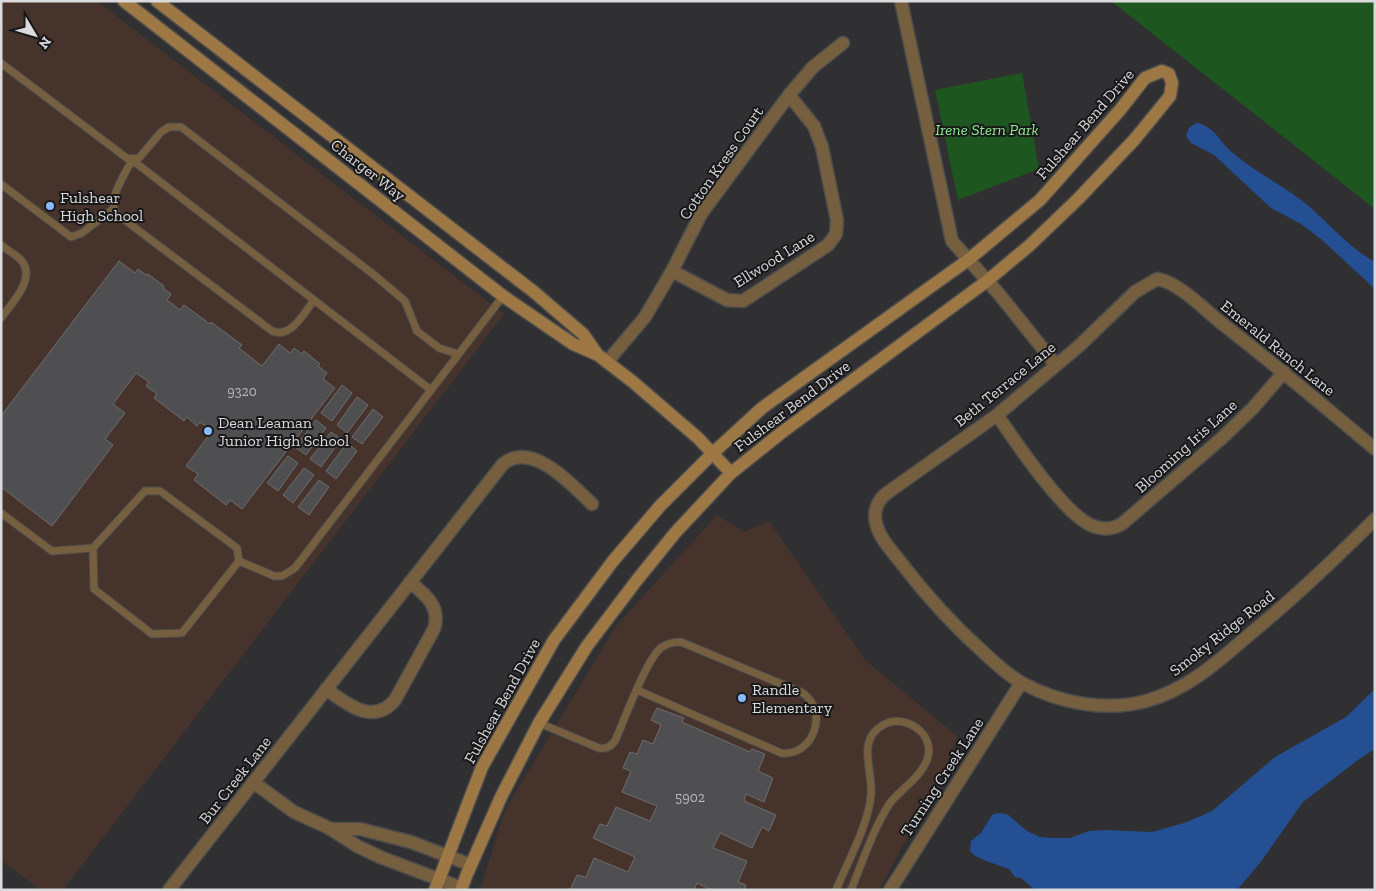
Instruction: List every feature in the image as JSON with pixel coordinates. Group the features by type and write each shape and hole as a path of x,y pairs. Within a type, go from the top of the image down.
{"street":[{"name":"Charger Way","path":"124,1 503,296 573,344 602,358 633,382 698,438 732,473"},
{"name":"Charger Way","path":"157,1 517,278 583,334 602,358"},
{"path":"901,1 952,241 987,280 1056,365"},
{"name":"Cotton Kress Court","path":"602,358 645,317 672,271 701,214 789,95 813,68 843,44"},
{"name":"Fulshear Bend Drive","path":"437,885 482,767 554,640 613,561 660,506 762,408 968,260 1040,200 1120,110 1145,78 1162,71 1169,74 1172,83 1170,96 1135,139 1078,200 1030,245 987,280 781,433 732,473 675,533 587,646 539,723 501,797 462,889"},
{"name":"Ellwood Lane","path":"672,271 727,300 743,301 828,245 836,234 837,220 822,148 814,126 789,95"},
{"path":"503,296 517,278"},
{"name":"Beth Terrace Lane","path":"875,513 878,504 887,493 997,415 1101,326 1135,292 1157,279"},
{"name":"Emerald Ranch Lane","path":"1157,279 1172,284 1284,372 1375,449"},
{"name":"Blooming Iris Lane","path":"997,415 1028,459 1059,496 1085,522 1099,528 1109,529 1119,526 1156,496 1253,408 1284,372"},
{"name":"Bur Creek Lane","path":"170,890 503,464 510,458 520,456 532,457 540,461 592,504"},
{"name":"Smoky Ridge Road","path":"875,513 876,524 880,534 933,602 995,664 1021,683 1062,699 1104,706 1132,704 1170,693 1194,680 1269,619 1375,519"},
{"path":"326,689 357,709 369,712 385,709 395,700 432,633 436,621 436,612 431,601 410,582"},
{"name":"Turning Creek Lane","path":"890,890 1021,683"},
{"path":"253,782 294,812 329,828 357,846 437,885 462,889"},
{"path":"329,828 360,830 410,842 471,865"}],"lane":[{"path":"1,63 128,160 132,160 431,390"},
{"path":"1,184 71,237 82,233 113,209 115,194 132,160 139,158 161,132 169,127 181,127 374,274 405,301 417,331 439,348 458,354"},
{"path":"113,209 118,215 272,331 287,332 314,300"},
{"path":"1,245 22,260 27,274 21,292 1,318"},
{"path":"239,562 274,576 282,576 294,568 503,296"},
{"path":"1,513 52,551 93,548 145,491 160,491 237,548 239,562 182,633 152,634 94,589 93,548"},
{"path":"539,723 599,748 611,746 615,741 651,659 663,646 672,642 681,642 803,693 814,704 817,718 810,738 804,746 788,754 781,753 638,690"},
{"path":"836,890 870,806 871,776 866,751 870,738 878,727 885,723 907,722 923,735 928,747 927,761 919,773 891,803 851,890"}],"shaded area":[{"name":"Dean Leaman Junior High School","path":"1,1 97,1 504,314 63,890 40,890 1,860"},
{"name":"Randle Elementary","path":"717,515 744,532 769,521 865,660 958,737 944,770 879,890 480,890 505,810 616,626"}],"green space":[{"path":"1111,1 1375,1 1375,209"},
{"name":"Irene Stern Park","path":"1022,73 1039,169 958,200 935,90"}],"water":[{"path":"1196,123 1208,127 1242,161 1302,200 1349,244 1375,262 1375,289 1322,240 1301,224 1271,208 1214,155 1191,143 1186,136 1189,128"},
{"path":"1375,689 1375,749 1303,802 1260,863 1237,890 1035,890 1021,878 1015,877 1009,869 975,856 970,851 971,841 981,833 992,815 997,813 1007,814 1027,831 1040,837 1053,838 1070,838 1089,831 1152,832 1187,822 1212,811 1275,757 1346,717"}],"building":[{"path":"119,261 135,273 138,269 146,275 148,274 171,294 167,300 180,310 184,305 210,324 211,322 242,345 239,348 262,366 279,344 290,353 294,348 302,354 304,351 320,364 318,366 327,373 323,379 335,388 242,509 230,500 226,505 194,480 198,474 186,466 212,431 200,422 197,426 187,417 184,421 154,398 157,394 146,386 149,382 136,373 113,404 125,413 105,439 113,445 52,526 1,487 1,416"},
{"path":"342,385 352,393 332,421 321,413"},
{"path":"357,397 368,405 347,433 337,425"},
{"path":"373,409 383,417 362,444 352,437"},
{"path":"316,420 326,428 306,455 295,447"},
{"path":"331,432 341,439 321,467 310,459"},
{"path":"347,443 357,451 336,479 326,471"},
{"path":"288,456 298,463 278,491 267,483"},
{"path":"304,468 314,475 293,503 283,495"},
{"path":"319,480 329,487 309,515 298,507"},
{"path":"657,708 684,718 682,722 750,752 752,749 765,754 758,771 773,778 764,802 746,794 744,801 776,815 769,831 762,827 752,848 720,833 713,848 747,861 738,882 746,885 744,890 712,890 697,883 694,890 570,890 577,875 586,877 594,858 628,872 635,857 593,838 600,824 607,826 616,807 650,821 657,806 622,792 631,771 623,768 630,752 637,754 643,740 653,744 661,725 651,720"}],"place":[{"name":"Fulshear High School","path":"50,206"},
{"name":"Dean Leaman Junior High School","path":"208,431"},
{"name":"Randle Elementary","path":"742,698"}]}
